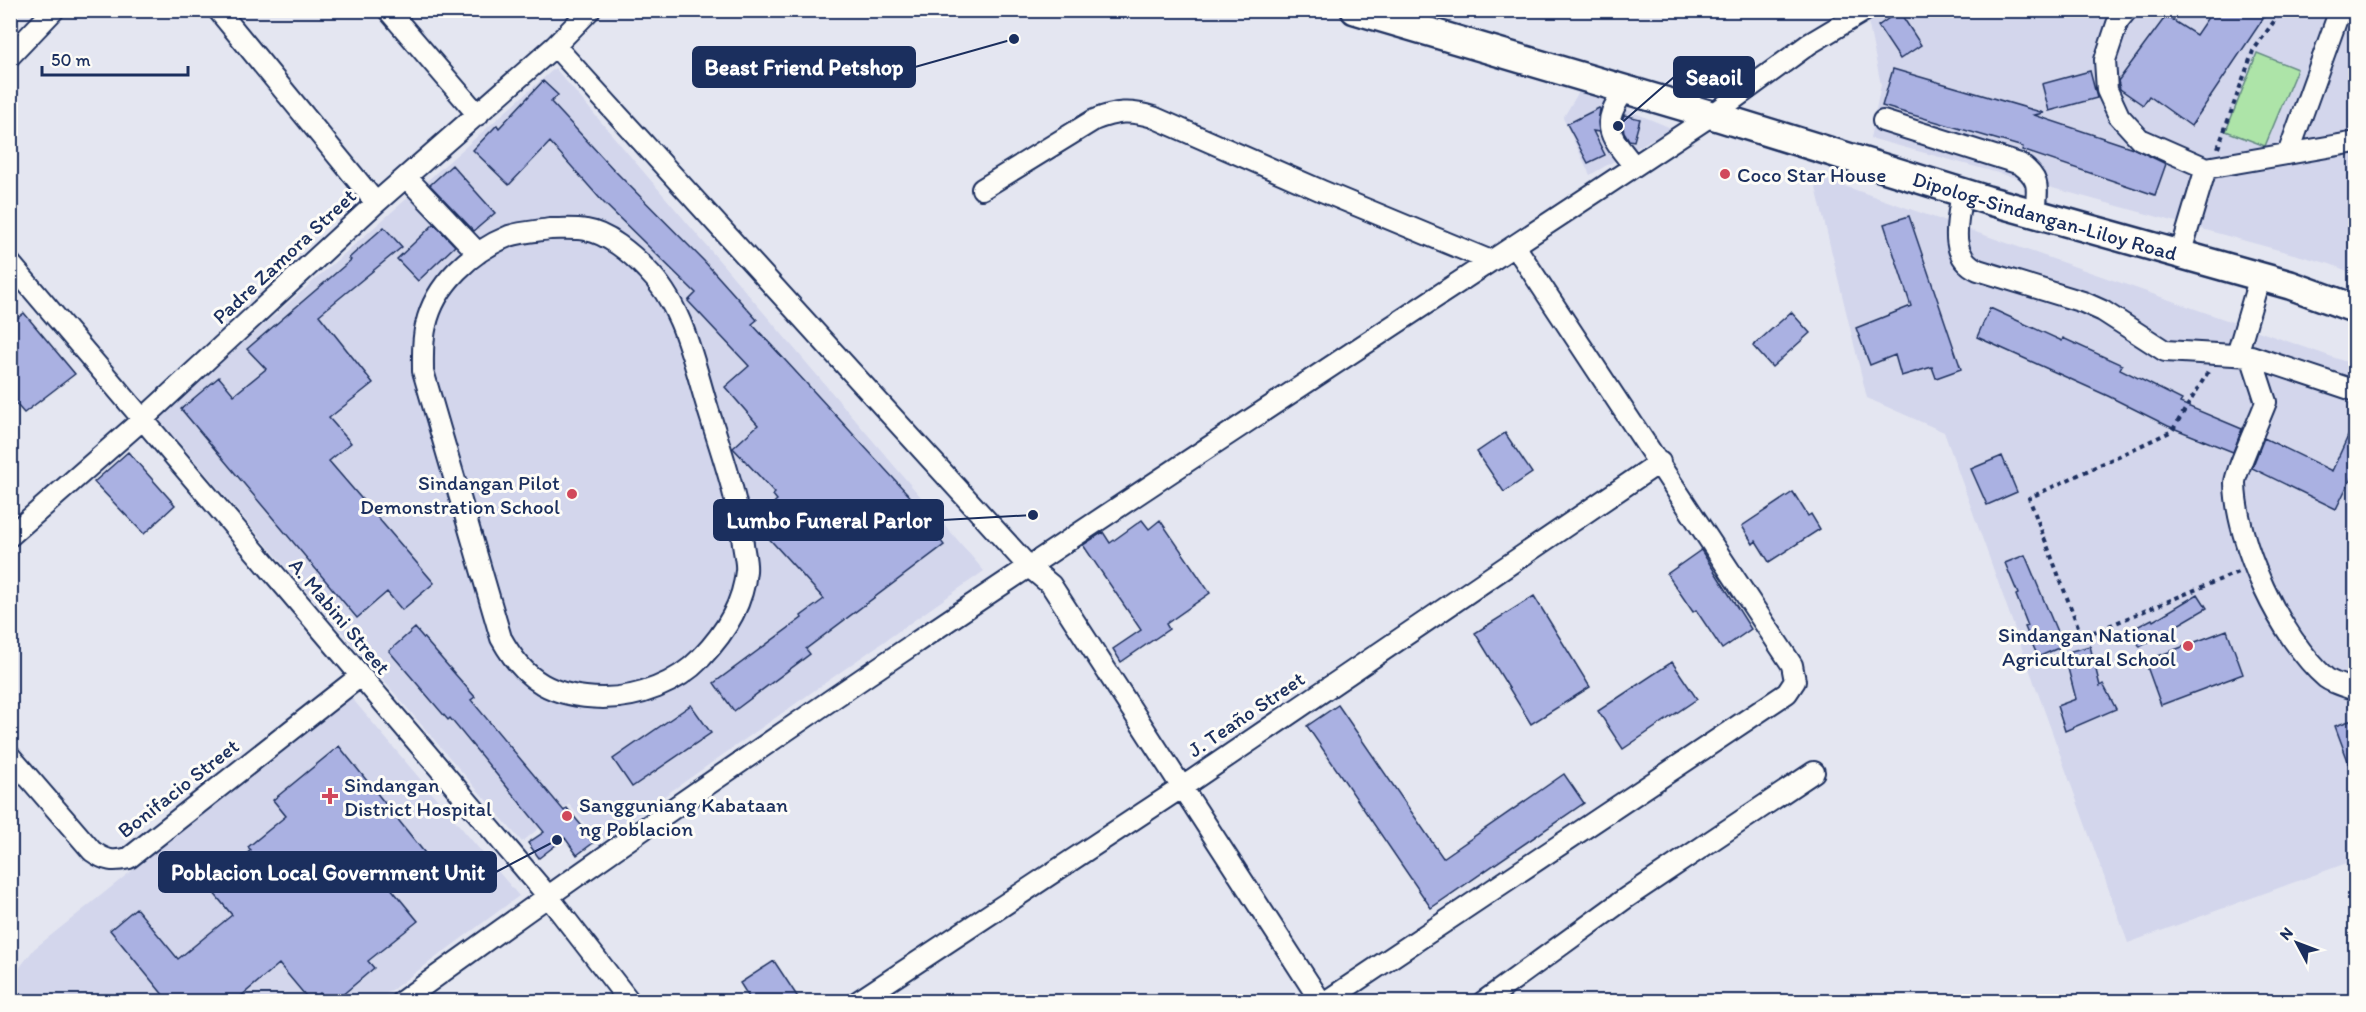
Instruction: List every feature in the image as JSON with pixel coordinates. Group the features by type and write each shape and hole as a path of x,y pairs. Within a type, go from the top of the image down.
{"highway":[{"name":"Dipolog-Sindangan-Liloy Road","path":"1355,10 1712,115 2035,214 2260,276 2355,309"}],"street":[{"path":"10,56 54,10"},
{"path":"218,10 376,203"},
{"path":"388,10 478,115"},
{"name":"Padre Zamora Street","path":"10,536 143,419 376,203 555,46 590,10"},
{"path":"400,1002 547,895 1028,566 1712,115 1809,44 1866,10"},
{"path":"2127,10 2118,21 2105,60 2107,90 2119,116 2140,139 2209,168 2355,142"},
{"path":"2288,154 2340,10"},
{"path":"555,46 1028,566 1051,585 1181,788 1323,1002 1793,687 1795,674 1792,665 1660,462 1515,246"},
{"path":"1625,90 1613,106 1610,130 1618,146 1634,166"},
{"path":"982,189 1094,120 1112,113 1137,112 1491,261"},
{"path":"1883,121 2020,164 2031,172 2038,184 2035,214"},
{"path":"2180,255 2209,168"},
{"path":"406,177 478,253"},
{"path":"1962,192 1957,226 1958,243 1960,256 1967,265 2083,302 2103,311 2165,351 2236,356 2355,391"},
{"path":"550,229 588,230 619,244 647,270 663,290 683,327 739,511 747,571 739,603 727,629 692,667 673,681 646,691 611,698 583,698 554,691 532,679 512,657 501,638 423,371 426,323 437,299 453,274 478,253 510,236 550,229"},
{"name":"A. Mabini Street","path":"10,263 547,895 630,1002"},
{"path":"2260,276 2236,356 2266,402 2235,481 2244,536 2271,604 2300,649 2328,679 2355,690"},
{"name":"J. Teaño Street","path":"857,1002 1181,788 1660,462"},
{"name":"Bonifacio Street","path":"10,756 92,851 104,859 115,862 129,858 359,676"},
{"path":"1483,1002 1626,898 1814,772"}],"path":[{"path":"2209,168 2253,51 2282,10"},
{"path":"2236,356 2172,431 2028,498 2082,637 2255,565"}],"shaded area":[{"path":"1886,10 2355,11 2355,274 2330,264 1870,138 1881,85 1868,21"},
{"name":"Sindangan Pilot Demonstration School","path":"555,68 984,571 599,842 569,804 522,842 158,418"},
{"path":"1580,90 1671,128 1590,175 1563,118"},
{"name":"Sindangan National Agricultural School","path":"1813,175 2355,365 2355,860 2128,943 1944,432 1867,398"},
{"name":"Sindangan District Hospital","path":"350,696 519,896 377,1001 11,1001 10,980 34,949"}],"green space":[{"path":"2257,53 2297,69 2265,146 2226,131"}],"building":[{"path":"2213,10 2269,10 2191,126 2149,96 2143,105 2120,89 2118,81 2166,16 2196,35"},
{"path":"1899,11 1921,45 1900,59 1878,26"},
{"path":"1893,69 2044,113 2034,115 2133,148 2166,164 2155,195 2022,150 2023,147 1882,106"},
{"path":"2090,71 2097,98 2049,111 2042,84"},
{"path":"543,81 558,95 551,102 704,261 757,320 752,324 918,505 915,507 944,545 806,649 810,654 734,711 714,683 824,599 753,521 777,500 773,495 775,493 733,448 758,425 725,387 749,366 688,301 696,293 603,202 550,142 509,185 473,150 497,125 499,128"},
{"path":"1599,108 1599,132 1593,131 1605,155 1588,163 1567,124"},
{"path":"1624,115 1640,119 1634,141 1629,140 1624,132 1622,122"},
{"path":"452,165 495,213 474,231 430,185"},
{"path":"1909,216 1961,369 1936,378 1932,367 1901,376 1895,355 1870,365 1856,328 1911,306 1884,224"},
{"path":"434,224 455,246 418,281 397,259"},
{"path":"384,227 402,247 319,315 373,383 329,418 351,443 329,461 434,583 402,610 387,592 357,618 181,409 219,377 234,395 266,369 247,349 351,260 349,258"},
{"path":"1990,308 2122,365 2120,369 2182,400 2180,403 2242,429 2233,452 2168,426 2108,396 1977,337"},
{"path":"1791,312 1810,333 1772,367 1753,346"},
{"path":"24,313 75,374 24,413 10,397 10,324"},
{"path":"2355,421 2355,470 2336,509 2252,468 2264,438 2332,471"},
{"path":"1505,433 1532,473 1504,492 1477,452"},
{"path":"128,452 175,505 144,534 94,482"},
{"path":"2002,456 2017,492 1987,505 1971,469"},
{"path":"1793,492 1808,516 1811,514 1820,529 1769,562 1756,541 1753,544 1742,526"},
{"path":"1142,520 1149,529 1160,520 1210,593 1166,624 1169,629 1121,662 1113,649 1141,630 1083,545 1103,532 1110,543"},
{"path":"1701,550 1751,629 1722,649 1696,610 1693,612 1667,574"},
{"path":"2025,555 2063,646 2038,657 2025,627 2028,626 2016,595 2018,594 2005,563"},
{"path":"2198,594 2207,608 2140,647 2131,630 2152,619 2153,621"},
{"path":"1534,596 1590,687 1531,724 1475,633"},
{"path":"415,628 475,697 471,700 564,811 567,808 593,843 577,855 565,838 539,858 528,843 544,832 450,718 448,720 389,651"},
{"path":"2227,630 2243,674 2161,705 2145,661"},
{"path":"2090,646 2100,686 2103,684 2116,709 2065,731 2057,706 2076,699 2064,653"},
{"path":"1672,662 1697,699 1623,749 1598,711"},
{"path":"691,705 711,733 632,787 613,759"},
{"path":"1338,705 1443,858 1564,774 1584,803 1431,908 1307,726"},
{"path":"2355,719 2355,776 2354,777 2335,726"},
{"path":"339,746 428,857 390,887 418,921 368,961 374,968 334,1002 327,1002 320,993 310,1001 279,964 234,1002 169,1002 110,930 136,908 178,959 232,915 208,886 251,850 248,847 286,816 273,800"},
{"path":"774,961 801,1002 752,1002 740,983"}],"place":[{"name":"Beast Friend Petshop","path":"1014,39"},
{"name":"Seaoil","path":"1618,126"},
{"name":"Coco Star House","path":"1725,174"},
{"name":"Sindangan Pilot Demonstration School","path":"572,494"},
{"name":"Lumbo Funeral Parlor","path":"1033,515"},
{"name":"Sindangan National Agricultural School","path":"2188,646"},
{"name":"Sindangan District Hospital","path":"330,796"},
{"name":"Sangguniang Kabataan ng Poblacion","path":"567,816"},
{"name":"Poblacion Local Government Unit","path":"557,840"}]}
